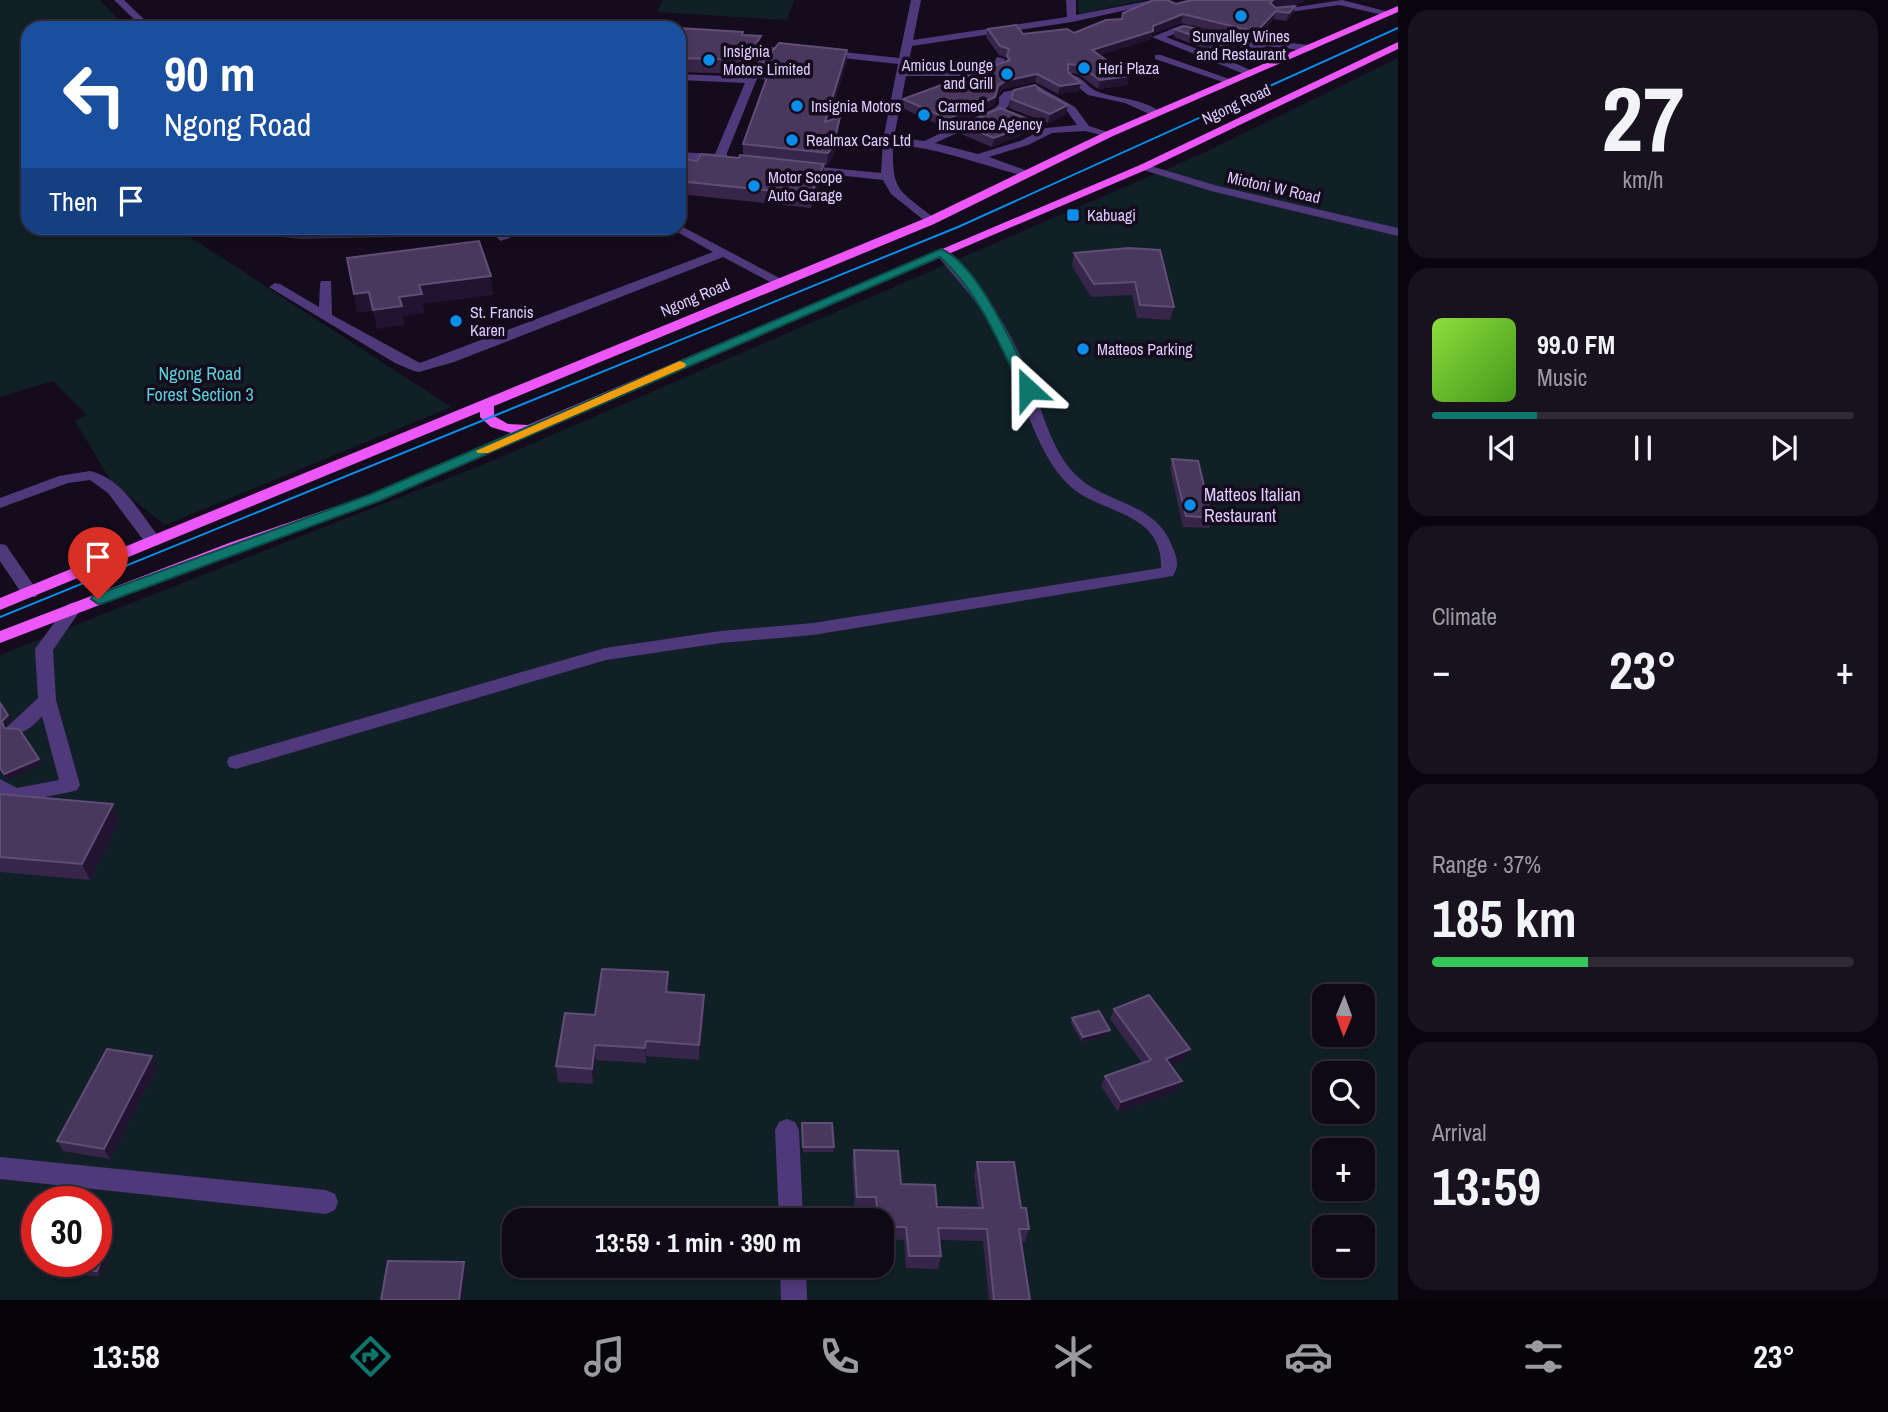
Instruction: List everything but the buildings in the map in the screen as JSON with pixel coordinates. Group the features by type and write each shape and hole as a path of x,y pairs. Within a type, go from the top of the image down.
{"main road":[{"name":"Ngong Road","path":"0,604 930,221 1108,134 1393,11"},
{"name":"Ngong Road","path":"0,637 374,498 1144,167 1398,45"},
{"path":"487,405 486,417 495,425 508,429 532,429"}],"street":[{"path":"119,0 141,21"},
{"path":"916,0 888,141 887,177 895,192 930,221"},
{"path":"1071,0 1072,19"},
{"path":"907,44 1027,31 1167,0"},
{"path":"1275,11 1339,2 1393,11"},
{"path":"1249,73 1157,37 1182,28 1259,48"},
{"path":"1221,61 1259,48 1263,43 1310,48"},
{"path":"721,158 751,80 765,53 770,50 803,51"},
{"path":"816,52 923,71 963,74 998,67 1000,59"},
{"path":"1158,57 1230,81"},
{"path":"1072,76 1092,93 1128,100 1158,114"},
{"path":"686,77 751,80"},
{"path":"925,144 999,110 1008,94 1036,88 1071,109 1085,128"},
{"path":"999,110 1012,115"},
{"path":"1037,125 1050,130"},
{"path":"978,157 1024,143 1050,130 1085,128 1108,134"},
{"path":"888,141 925,144 978,157 1024,173"},
{"path":"686,156 753,164"},
{"name":"Miotoni W Road","path":"1144,167 1215,189 1398,232"},
{"path":"793,168 887,177"},
{"path":"686,233 779,281"},
{"path":"275,287 400,360 419,368 449,359 725,252"},
{"path":"236,762 605,654 721,637 813,629 1167,572 1170,565 1164,541 1156,527 1070,478 1042,427 1020,371 994,319 962,271 941,253"},
{"path":"325,316 326,284"},
{"path":"0,503 77,476 98,477 153,541"},
{"path":"0,549 30,593"},
{"path":"0,786 14,796 70,785 47,700 44,649 74,608"},
{"path":"16,727 25,723 47,700"},
{"path":"787,1130 790,1208"},
{"path":"0,1168 326,1202"},
{"path":"793,1278 794,1300"}],"green space":[{"name":"Ngong Road Forest Section 3","path":"0,0 100,0 120,21 21,21 21,235 187,235 451,407 165,525 112,483 75,421 87,415 53,381 0,397"},
{"path":"663,0 794,0 787,20 657,12"},
{"path":"1078,0 1145,0 1079,14"},
{"path":"1398,58 1398,1300 0,1300 0,655 492,461 1201,154"}],"tram line":[{"path":"0,617 958,227 1398,28"}],"slow traffic":[{"path":"483,451 680,364"}],"place":[{"name":"Sunvalley Wines and Restaurant","path":"1241,16"},
{"name":"Insignia Motors Limited","path":"709,60"},
{"name":"Heri Plaza","path":"1084,68"},
{"name":"Amicus Lounge and Grill","path":"1007,74"},
{"name":"Insignia Motors","path":"797,106"},
{"name":"Carmed Insurance Agency","path":"924,115"},
{"name":"Realmax Cars Ltd","path":"792,140"},
{"name":"Motor Scope Auto Garage","path":"754,186"},
{"name":"Kabuagi","path":"1073,215"},
{"name":"St. Francis Karen","path":"456,321"},
{"name":"Matteos Parking","path":"1083,349"},
{"name":"Matteos Italian Restaurant","path":"1190,505"}],"route":[{"path":"98,599 374,498 819,303 941,253 962,271 994,319 1028,389"}]}
